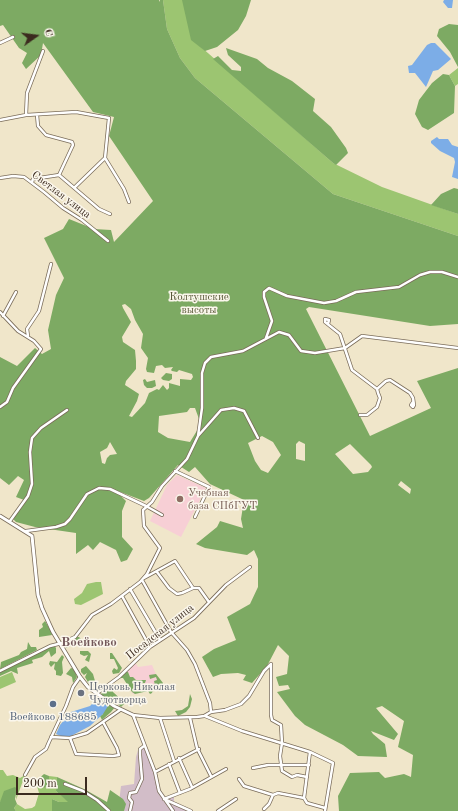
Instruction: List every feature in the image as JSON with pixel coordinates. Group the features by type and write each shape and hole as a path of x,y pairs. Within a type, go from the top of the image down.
{"street":[{"path":"0,43 13,37"},
{"path":"26,115 27,93 43,52"},
{"path":"0,120 26,115 76,112 109,118 105,158 124,189 129,202"},
{"path":"37,115 38,126 46,135 72,142 73,145 59,175"},
{"path":"75,187 105,158"},
{"path":"32,182 33,179 59,175 75,187 99,209 110,214"},
{"name":"Светлая улица","path":"0,178 19,176 32,182 54,202 82,220 108,241"},
{"path":"28,336 27,329 40,311 52,264"},
{"path":"266,338 272,321 264,297 264,292 269,288 288,297 324,304 336,301 356,292 399,287 420,275 430,272 442,272 458,277"},
{"path":"3,316 16,292"},
{"path":"0,312 18,331 28,336 41,349 13,388 7,402 0,407"},
{"path":"328,324 340,334 352,370 377,389 380,398 377,407 367,415 360,415"},
{"path":"198,436 202,408 202,373 207,360 215,356 242,351 279,332 284,332 301,351 315,353 345,348 362,336 458,348"},
{"path":"377,389 386,381 390,380 410,393 413,402"},
{"path":"142,580 152,567 160,548 144,526 143,510 152,502 162,486 187,459 198,436 222,410 234,408 244,411 258,438"},
{"path":"10,521 28,496 32,484 30,452 32,438 41,428 67,410"},
{"path":"175,471 209,487 194,517"},
{"path":"26,531 65,524 70,520 87,494 99,488 110,489 146,506 162,516"},
{"path":"0,516 26,531 34,540 38,595 42,608 56,638 80,678 88,687 120,710 133,715 160,718 190,718 204,716 216,710 224,710 241,704 246,700 264,671 271,664 271,715 272,720 281,726 282,743 280,756 282,770 292,777 297,775 307,777"},
{"path":"0,671 55,644 60,644 75,637 92,615 122,596 142,580 176,561 193,588"},
{"name":"Посадская улица","path":"97,693 150,647 194,618 226,585 250,567"},
{"path":"156,572 169,588 177,594 193,588 198,588 209,602"},
{"path":"142,580 171,632 187,650 196,664 210,703 211,712"},
{"path":"130,589 160,640"},
{"path":"122,596 150,647"},
{"path":"55,644 56,638"},
{"path":"26,774 35,757 46,749 66,708 73,687 80,678"},
{"path":"51,737 70,738 87,733 120,710"},
{"path":"133,715 155,772 157,786 163,799 173,811"},
{"path":"204,716 242,731 310,752 333,763 325,809 307,803 304,798 310,752"},
{"path":"160,718 174,761"},
{"path":"190,718 198,750 212,776"},
{"path":"70,738 76,754 119,755 103,722"},
{"path":"130,811 132,802 129,798 130,793 136,792 142,779 140,749 144,746"},
{"path":"155,772 179,758 198,750"},
{"path":"179,758 192,787"},
{"path":"170,764 180,793"},
{"path":"253,768 282,765 309,765"},
{"path":"163,799 180,793 226,770"},
{"path":"239,779 244,786 273,794 278,793 304,798"},
{"path":"65,784 83,791 97,800 109,811"},
{"path":"264,809 269,804 273,794"},
{"path":"163,799 191,811"},
{"path":"218,811 236,799"}],"shaded area":[{"name":"Учебная база СПбГУТ","path":"177,475 206,488 181,537 150,521 167,485"},
{"path":"135,662 138,667 152,665 161,686 133,694 122,674"},
{"path":"145,747 159,788 165,797 174,795 174,803 189,811 118,811 121,786 134,784 138,750"}],"green space":[{"name":"Колтушские высоты","path":"0,0 159,0 159,2 160,0 163,0 167,29 180,58 195,78 333,194 458,236 458,324 430,326 309,307 306,309 370,436 431,408 417,381 458,368 458,811 339,811 338,796 350,773 379,772 385,778 404,774 411,777 413,755 398,747 404,721 382,706 376,708 398,734 394,740 371,731 385,744 387,757 358,756 343,745 305,725 295,716 277,692 290,689 288,685 279,686 276,677 287,674 289,656 278,645 267,666 252,683 243,680 246,675 238,673 221,674 213,677 202,657 214,649 236,640 227,617 250,604 258,587 258,559 254,550 247,555 205,548 196,544 217,527 220,521 243,528 241,519 244,500 210,484 195,467 189,472 178,465 149,498 144,501 115,490 126,501 122,511 122,537 133,549 127,560 121,562 116,550 100,542 93,550 88,545 76,554 76,533 35,527 16,522 12,518 24,500 16,497 24,480 18,476 9,485 0,478 0,357 17,366 35,348 42,354 51,349 48,330 56,295 64,278 44,238 63,229 69,219 94,229 111,230 114,242 153,201 109,136 114,117 93,112 43,43 41,55 26,69 22,63 27,53 19,48 3,25 0,26","holes":["125,304 131,309 143,334 141,348 148,358 146,369 147,372 154,373 156,366 162,365 165,368 173,367 171,370 172,371 177,372 179,370 192,374 193,377 191,380 180,379 180,386 169,383 169,388 167,390 163,385 159,390 157,389 149,393 145,403 132,417 129,416 139,394 125,385 126,381 136,369 136,361 135,350 123,342 122,337 131,322 122,305","190,408 195,408 199,419 198,429 190,442 168,438 158,432 159,416 187,412","262,436 273,442 281,455 268,473 261,470 255,461 248,443","299,441 305,444 305,461 296,459 296,444","110,442 117,454 110,455 105,464 102,463 100,452 107,448","350,444 372,467 368,472 353,474 335,454","401,481 411,489 410,494 398,485"]},
{"path":"163,0 183,0 192,39 333,163 382,187 458,214 458,236 333,194 195,78 180,58 167,29"},
{"path":"182,0 251,0 246,16 238,30 217,47 205,51 191,40"},
{"path":"449,24 458,25 458,67 450,52 437,36 439,29"},
{"path":"226,48 257,59 268,68 292,81 315,99 313,111 331,127 348,153 336,165 333,163 213,59 218,56 232,70 241,71 241,67 228,55"},
{"path":"458,68 458,84 455,86 449,75"},
{"path":"443,74 449,75 455,86 454,113 428,130 422,127 415,114 419,100 432,83"},
{"path":"454,188 458,189 458,214 431,205 441,194"},
{"path":"166,373 172,374 172,379 169,381 161,378"},
{"path":"145,379 147,382 155,380 156,386 147,388 144,385 143,380"},
{"path":"101,582 103,594 81,605 75,604 74,599 82,593 87,584"},
{"path":"45,621 52,635 39,637 39,630 43,627 42,624"},
{"path":"76,637 81,639 79,642 81,644 76,643 66,648 64,644 73,641"},
{"path":"28,642 31,647 36,647 37,650 0,669 1,662 19,655 27,649"},
{"path":"54,645 56,648 56,653 51,657 49,651 42,657 32,660 33,663 17,668 18,674 11,671 0,676 0,672"},
{"path":"80,651 88,651 91,654 89,662 85,660 88,655 84,656 80,654"},
{"path":"110,653 112,653 122,668 119,673 113,674 112,671 114,668 117,670 118,668 114,659 110,659"},
{"path":"62,655 64,657 62,662 63,673 61,676 56,675 56,671 54,669 55,663 51,667 49,664 50,661 57,662"},
{"path":"86,666 93,674 97,688 91,681 89,684 85,677 87,673 84,675 81,672 81,669"},
{"path":"71,668 74,669 77,677 73,683 72,677 66,674"},
{"path":"12,672 16,682 0,689 0,677"},
{"path":"125,672 128,672 130,677 133,677 136,680 146,680 145,683 140,684 146,685 148,689 152,689 155,685 154,681 157,680 156,677 150,679 149,675 156,674 163,683 162,688 153,690 150,694 148,691 135,694 123,678 120,678"},
{"path":"108,686 110,689 113,687 113,692 125,703 121,707 117,703 118,700 116,701 116,706 102,720 100,716 103,714 103,704 101,700 102,689"},
{"path":"190,694 192,699 190,707 186,712 178,716 175,711 182,710 188,706"},
{"path":"0,770 3,770 7,776 13,775 20,778 25,775 16,800 17,789 0,802"},
{"path":"44,774 49,776 49,781 45,788 37,786 36,781"},
{"path":"49,776 57,777 56,791 69,802 59,802 52,799 52,811 16,811 14,808 17,804 25,809 35,806 39,793 37,786 45,788 49,781"},
{"path":"57,777 84,789 107,802 110,790 123,799 126,804 124,811 52,811 52,799 59,802 68,802 56,791"},
{"path":"15,787 17,789 15,799 17,804 14,808 16,811 0,811 0,802 4,791"}],"water":[{"path":"444,0 453,0 452,8 448,8 443,2"},
{"path":"435,43 451,59 438,70 433,71 426,87 415,73 409,73 408,66 412,65 427,45"},
{"path":"437,137 439,139 448,139 452,145 458,147 458,179 452,177 455,162 454,158 440,151 431,143 431,141"},
{"path":"94,702 100,702 108,706 103,714 90,726 71,736 63,737 56,734 60,725 71,712 90,706"}],"place":[{"name":"Учебная база СПбГУТ","path":"180,499"},
{"name":"Церковь Николая Чудотворца","path":"81,693"},
{"name":"Воейково 188685","path":"53,704"}],"district":[{"name":"Воейково","path":"89,643"}]}
